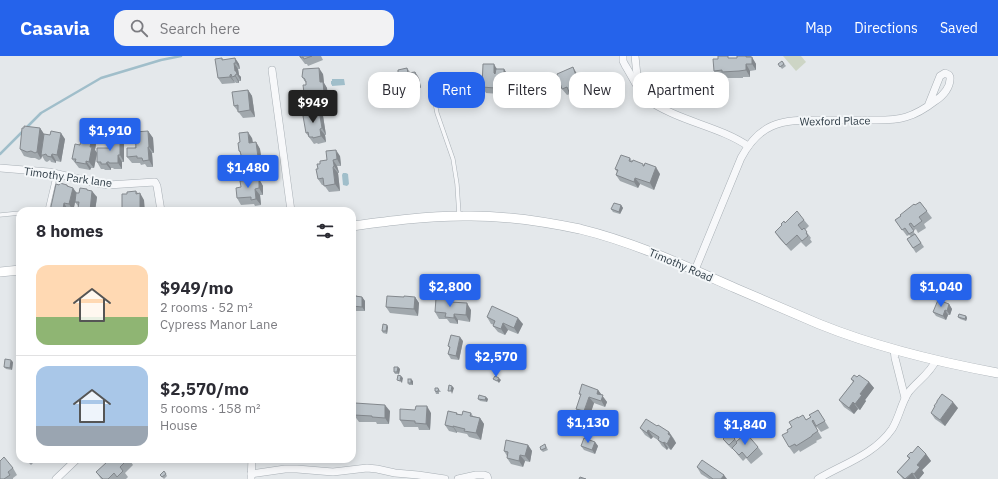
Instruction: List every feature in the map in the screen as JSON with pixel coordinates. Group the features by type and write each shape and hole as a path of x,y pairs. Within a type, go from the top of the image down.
{"main road":[{"name":"Timothy Road","path":"356,226 431,217 459,216 504,217 533,220 580,229 643,249 855,337 936,360 998,373"},
{"path":"0,272 16,270"}],"street":[{"path":"623,56 625,65 633,79"},
{"path":"635,56 637,72"},
{"path":"272,70 290,207"},
{"name":"Wexford Place","path":"695,270 741,158 752,141 767,129 785,123 808,120 898,119 912,115 928,106"},
{"path":"661,108 683,118 727,134 748,146"},
{"name":"Timothy Park lane","path":"0,168 56,173 92,182 108,184 155,182 160,207"},
{"path":"894,349 905,398"},
{"path":"818,479 872,450 884,438 892,429 909,391 931,370 936,360"},
{"path":"56,479 73,463"},
{"path":"252,463 251,476 285,469 333,472 368,468 445,479"},
{"path":"458,479 481,475 487,476 488,479"}],"lane":[{"path":"436,108 453,159 457,184 459,216"},
{"path":"47,207 56,173"},
{"path":"0,215 16,213"}],"green space":[{"path":"783,56 801,56 806,62 796,71"}],"water":[{"path":"332,79 344,79 345,85 332,86"},
{"path":"343,173 348,174 349,184 347,186 343,185"}],"building":[{"path":"300,56 312,56 304,59"},
{"path":"718,56 737,58 737,56 746,56 752,57 752,64 746,64 746,70 722,72 722,70 714,71 713,59 718,59"},
{"path":"222,58 222,60 235,58 235,71 237,74 235,76 232,77 231,74 230,77 218,78 215,59"},
{"path":"782,61 784,64 780,67 778,64"},
{"path":"483,64 494,64 493,88 485,87 485,72 483,72"},
{"path":"573,67 575,72 569,72 569,92 567,87 562,89 561,72"},
{"path":"319,68 320,82 323,82 324,92 310,94 304,93 303,85 306,85 306,81 302,77 303,69"},
{"path":"407,68 408,72 398,72 398,70"},
{"path":"496,69 504,69 504,72 495,72"},
{"path":"248,90 250,110 238,112 238,105 234,106 232,92"},
{"path":"319,110 322,128 320,129 321,136 313,138 309,137 308,132 306,133 303,116 306,115 305,112"},
{"path":"24,126 40,128 37,152 35,153 20,149 22,128 24,128"},
{"path":"51,131 61,133 57,155 52,154 51,157 47,156 46,154 41,155 44,134 50,135"},
{"path":"148,131 149,160 143,161 142,158 137,158 137,156 127,157 127,148 136,148 135,132"},
{"path":"248,132 249,143 256,142 258,157 242,159 238,143 240,142 239,133"},
{"path":"82,136 92,138 89,162 86,161 86,164 75,162 76,159 72,159 75,144 80,145"},
{"path":"110,138 120,138 120,155 118,155 118,163 107,162 106,164 101,164 101,162 97,162 97,148 110,148"},
{"path":"336,150 337,159 333,160 335,184 324,186 323,178 318,179 316,169 318,169 317,164 320,164 320,161 327,160 326,151"},
{"path":"621,155 630,158 629,161 632,162 633,160 643,164 643,166 645,163 656,167 650,183 635,178 634,182 616,175 618,170 615,169"},
{"path":"259,179 259,188 255,189 256,199 251,200 251,197 237,198 236,188 241,187 240,181"},
{"path":"60,183 73,188 69,204 64,203 63,207 51,207 56,184 59,185"},
{"path":"80,188 92,191 90,207 78,207 79,202 75,202 76,193 79,193"},
{"path":"136,191 136,194 140,193 140,207 122,207 122,194 127,194 127,192"},
{"path":"920,202 927,211 919,217 922,221 914,227 911,223 909,224 914,231 909,234 905,228 902,230 895,220 914,204 915,205"},
{"path":"614,203 621,205 619,212 611,209"},
{"path":"797,211 804,220 798,225 802,230 804,228 808,236 802,241 797,235 786,245 775,232 784,221 785,223"},
{"path":"915,234 921,243 913,248 907,239"},
{"path":"356,296 362,297 362,307 356,306"},
{"path":"387,296 415,297 414,309 386,307"},
{"path":"436,298 450,300 450,302 467,303 466,315 454,314 454,318 445,317 446,313 435,312"},
{"path":"938,300 949,304 947,311 945,310 943,316 933,312"},
{"path":"492,306 518,318 514,328 503,323 501,329 493,326 495,321 487,317"},
{"path":"959,314 966,316 965,319 958,317"},
{"path":"383,324 387,325 386,331 382,331"},
{"path":"451,335 460,337 456,356 448,354 450,347 448,346"},
{"path":"5,359 11,360 10,368 4,367"},
{"path":"394,367 398,367 397,372 394,372"},
{"path":"398,375 401,376 400,381 397,380"},
{"path":"854,375 857,377 859,375 869,382 860,394 862,395 855,404 853,402 849,408 839,400 854,381 851,379"},
{"path":"495,376 499,378 497,381 493,379"},
{"path":"408,379 411,379 411,383 408,383"},
{"path":"582,384 598,390 597,394 603,395 601,401 589,397 584,411 576,409 581,394 579,394"},
{"path":"449,385 452,386 451,391 448,391"},
{"path":"435,388 438,388 438,392 435,391"},
{"path":"942,394 953,402 940,420 931,413"},
{"path":"479,395 486,397 485,400 478,399"},
{"path":"356,403 385,405 385,418 356,415"},
{"path":"416,406 427,406 426,424 415,423 415,421 400,420 400,409 415,410"},
{"path":"818,410 825,421 816,426 813,420 812,421 818,431 796,446 795,444 789,447 782,435 788,432 787,430 792,427 789,422 803,415 806,420 811,417 809,415"},
{"path":"448,411 462,415 463,411 471,413 470,416 480,418 476,433 445,425"},
{"path":"646,419 669,432 668,434 671,436 667,444 658,440 659,437 648,430 647,433 640,428"},
{"path":"729,433 735,439 729,445 723,439"},
{"path":"746,433 758,447 747,458 742,452 739,455 732,448"},
{"path":"584,438 595,442 592,450 581,446"},
{"path":"506,440 528,445 525,456 520,455 519,461 507,458 508,452 504,451"},
{"path":"545,444 546,448 541,450 540,447"},
{"path":"918,446 926,454 917,465 920,467 914,474 912,473 905,479 897,472 910,458 907,456"},
{"path":"4,457 13,468 8,472 10,475 4,479 0,479 0,461"},
{"path":"702,460 724,475 721,479 713,479 697,467"},
{"path":"106,463 124,463 120,467 123,471 117,477 114,473 108,479 103,479 96,472"},
{"path":"164,471 166,474 162,477 160,475"}],"waterway":[{"path":"0,154 41,113 101,78 161,60 181,56"}]}
